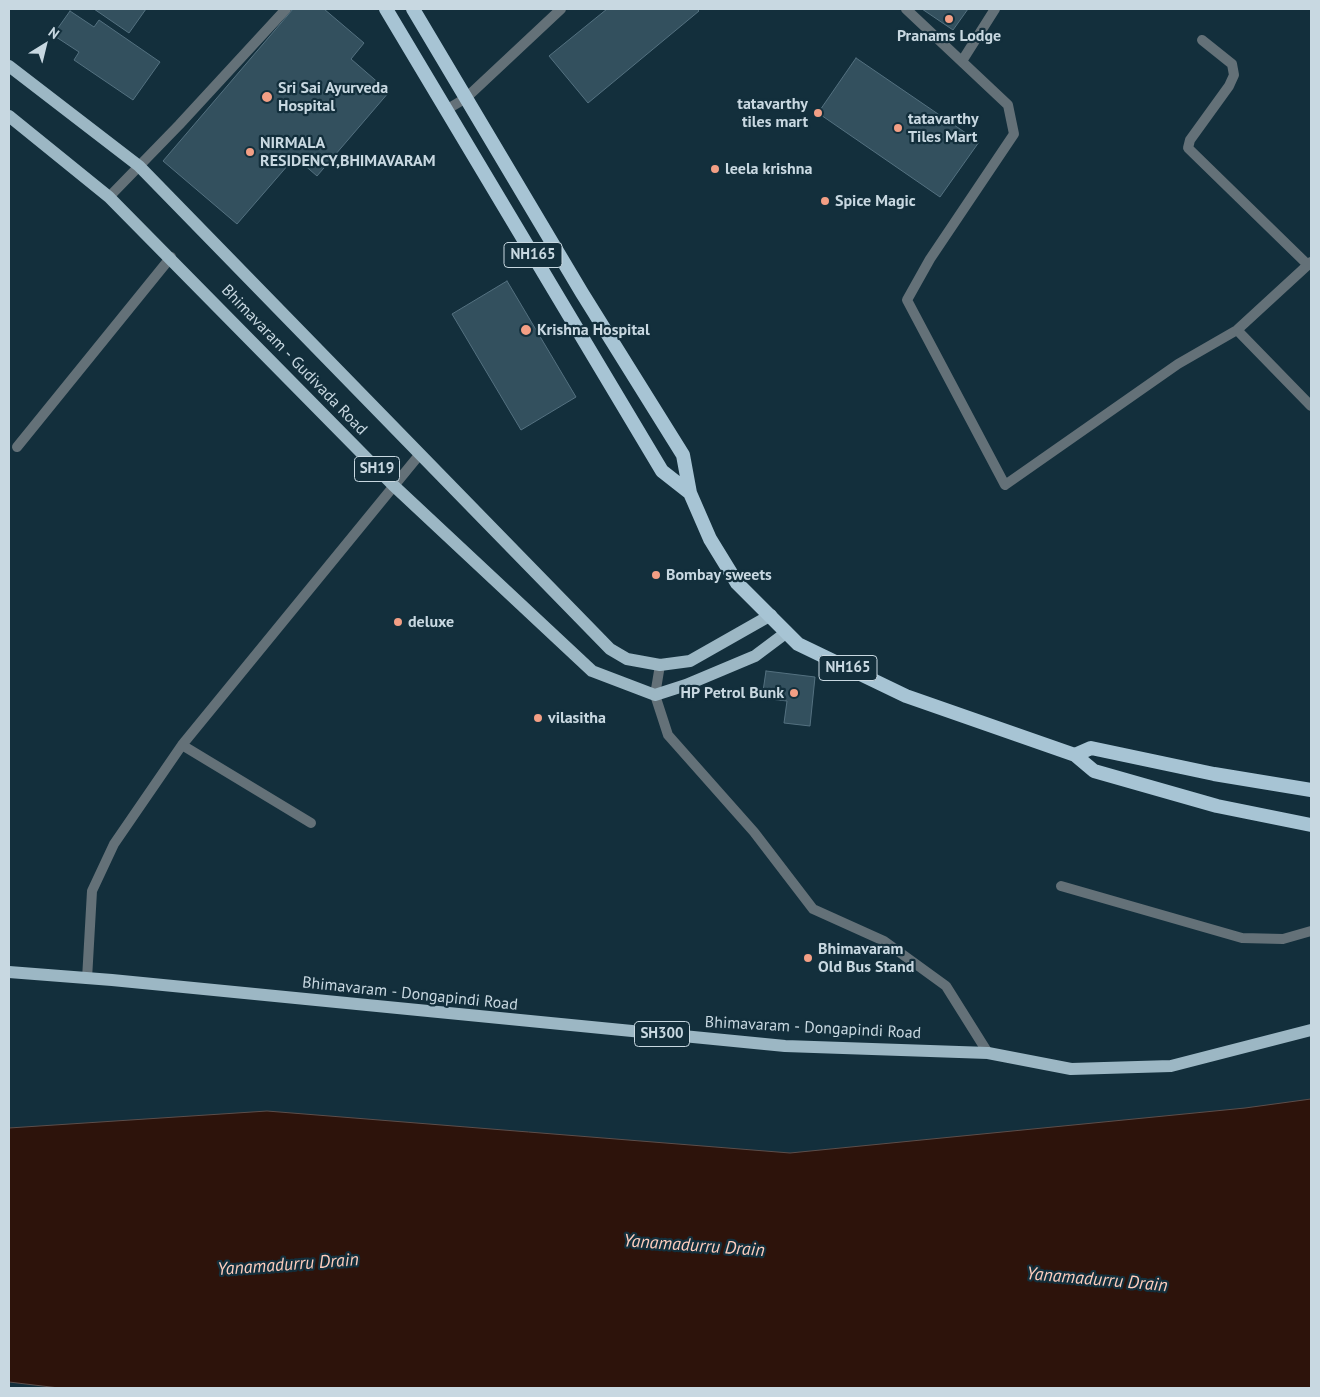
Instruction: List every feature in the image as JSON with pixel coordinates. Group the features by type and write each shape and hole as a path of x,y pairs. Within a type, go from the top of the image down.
{"highway":[{"name":"NH165","path":"386,9 662,471 690,493"},
{"name":"NH165","path":"413,9 683,455 690,493 710,539 736,583 771,615 798,644 906,696 1075,755 1094,771 1217,806 1311,825"},
{"path":"486,177 507,166"},
{"path":"1075,755 1091,748 1214,774 1311,790"}],"main road":[{"name":"Bhimavaram - Gudivada Road","path":"9,66 140,166 610,649 626,659 660,665 690,661 771,615"},
{"name":"Bhimavaram - Gudivada Road","path":"9,116 110,197 393,485 592,672 655,695"},
{"path":"655,695 694,682 755,656 787,632"},
{"name":"Bhimavaram - Dongapindi Road","path":"9,972 785,1046 988,1053 1071,1069 1171,1066 1311,1030"}],"street":[{"path":"110,197 286,9"},
{"path":"446,110 466,98 562,9"},
{"path":"906,9 1008,105 1014,134 930,259 907,300 1005,485 1178,364 1237,330 1310,263 1188,148 1190,140 1229,86 1234,75 1232,64 1202,40"},
{"path":"962,62 995,9"},
{"path":"17,447 171,257"},
{"path":"1237,330 1311,406"},
{"path":"87,979 92,891 114,844 182,745 420,454"},
{"path":"660,665 655,695 668,735 754,832 813,909 884,941 946,986 988,1053"},
{"path":"182,745 311,823"},
{"path":"1061,886 1242,938 1283,939 1311,932"}],"water":[{"name":"Yanamadurru Drain","path":"1311,1099 1311,1388 59,1388 9,1382 9,1128 267,1111 790,1153 1245,1108"}],"building":[{"path":"94,9 146,9 129,33"},
{"path":"293,9 324,9 364,43 351,59 389,92 317,176 295,157 237,224 163,161"},
{"path":"607,9 697,9 699,11 588,103 549,56"},
{"name":"Pranams Lodge","path":"922,9 968,9 953,30"},
{"path":"70,11 94,27 99,20 160,62 133,100 74,60 79,52 53,35"},
{"name":"tatavarthy Tiles Mart","path":"856,58 979,142 940,197 818,113"},
{"path":"507,281 576,397 521,430 452,314"},
{"path":"766,671 815,677 810,726 784,723 787,701 762,698"}],"place":[{"name":"Pranams Lodge","path":"949,19"},
{"name":"Sri Sai Ayurveda Hospital","path":"267,97"},
{"name":"tatavarthy tiles mart","path":"818,113"},
{"name":"tatavarthy Tiles Mart","path":"898,128"},
{"name":"NIRMALA RESIDENCY,BHIMAVARAM","path":"250,152"},
{"name":"leela krishna","path":"715,169"},
{"name":"Spice Magic","path":"825,201"},
{"name":"Krishna Hospital","path":"526,330"},
{"name":"Bombay sweets","path":"656,575"},
{"name":"deluxe","path":"398,622"},
{"name":"HP Petrol Bunk","path":"794,693"},
{"name":"vilasitha","path":"538,718"},
{"name":"Bhimavaram Old Bus Stand","path":"808,958"}]}
